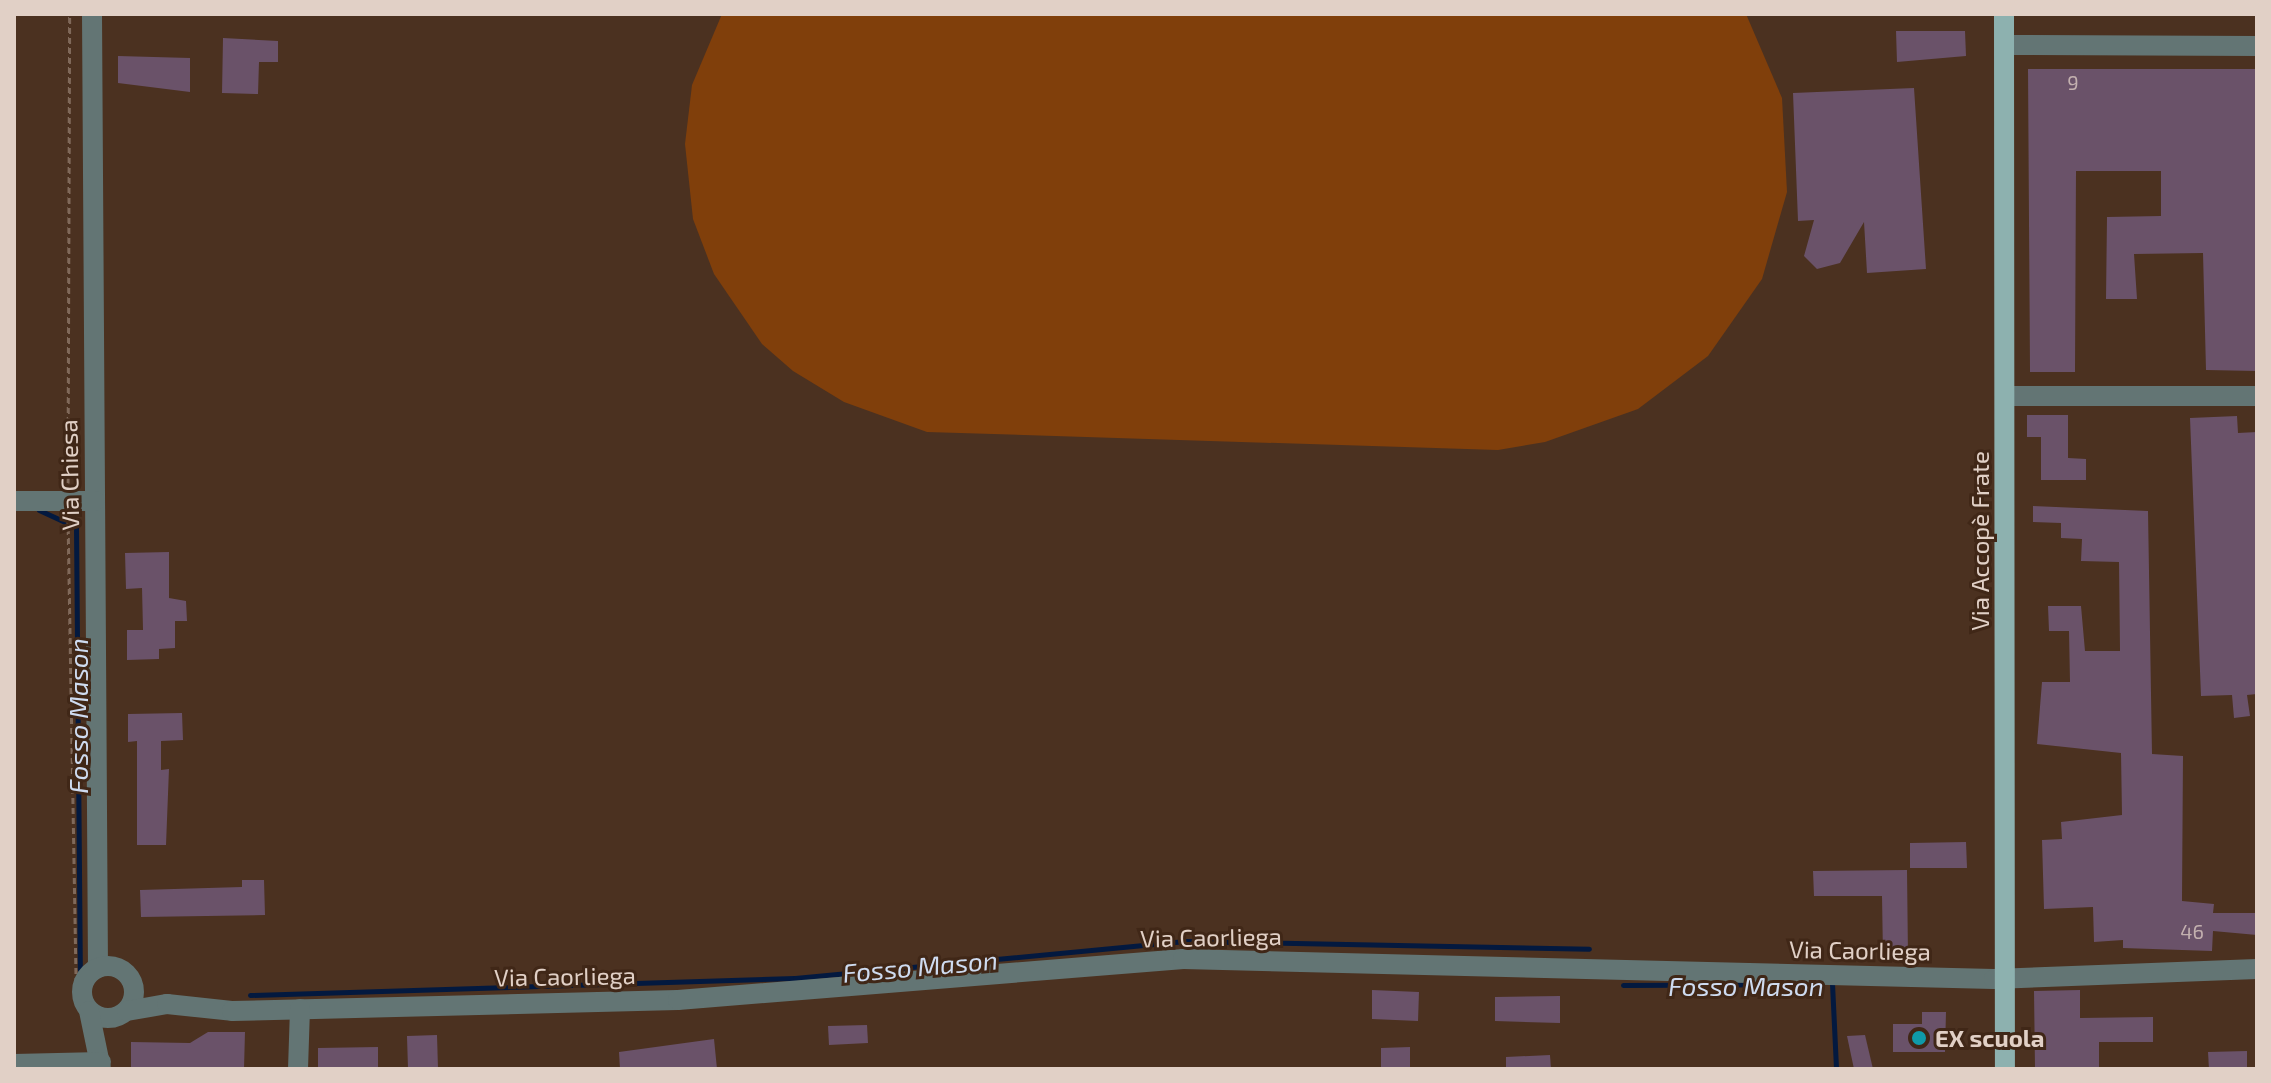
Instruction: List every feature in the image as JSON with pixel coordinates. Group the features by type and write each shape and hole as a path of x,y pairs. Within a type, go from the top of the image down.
{"main road":[{"name":"Via Accopè Frate","path":"2004,14 2007,396 2005,1069"}],"street":[{"name":"Via Chiesa","path":"89,1011 82,988 107,967 102,935 95,501 92,14"},
{"path":"2005,45 2257,46"},
{"path":"2007,396 2257,396"},
{"path":"14,501 95,501"},
{"name":"Via Caorliega","path":"89,1011 124,1014 167,1004 300,1009 678,1000 1183,959 2004,976 2257,969"},
{"name":"Via Caorliega","path":"107,967 167,1004"},
{"path":"102,1059 134,986"},
{"path":"298,1069 300,1009"},
{"path":"89,1011 102,1059"},
{"path":"14,1064 102,1059"}],"path":[{"path":"68,501 70,14"},
{"path":"68,529 72,980"}],"shaded area":[{"path":"722,14 1746,14 1782,98 1787,192 1762,279 1708,356 1638,409 1545,442 1498,450 927,432 844,402 793,371 762,344 714,274 693,219 685,144 692,85"}],"building":[{"path":"1896,31 1965,31 1966,56 1897,62"},
{"path":"223,38 278,41 278,62 259,62 258,94 222,93"},
{"path":"118,56 190,58 190,92 118,83"},
{"path":"2028,69 2257,69 2257,371 2206,370 2203,253 2134,254 2137,299 2106,299 2107,217 2161,216 2161,171 2076,171 2075,372 2030,372"},
{"path":"1914,88 1926,269 1867,273 1864,222 1840,263 1817,269 1804,256 1814,220 1798,221 1793,93"},
{"path":"2027,415 2068,415 2068,458 2086,459 2086,480 2041,480 2041,437 2027,437"},
{"path":"2237,416 2238,433 2257,432 2257,694 2247,695 2250,716 2234,718 2232,695 2201,696 2190,418"},
{"path":"2033,506 2148,511 2152,754 2183,756 2182,901 2214,904 2213,913 2257,913 2257,935 2213,931 2212,951 2123,948 2123,940 2094,942 2093,907 2044,909 2042,840 2062,839 2061,822 2122,815 2121,753 2037,744 2042,682 2070,682 2069,631 2049,631 2048,606 2081,606 2085,651 2120,651 2119,562 2081,561 2082,539 2061,538 2061,523 2033,522"},
{"path":"169,552 169,598 186,601 187,621 175,621 175,648 159,649 159,659 127,660 127,630 143,630 142,588 126,589 125,553"},
{"path":"182,713 183,740 161,741 161,770 169,769 166,845 137,845 137,741 128,742 128,714"},
{"path":"1966,842 1967,868 1910,868 1910,843"},
{"path":"1907,870 1908,957 1883,957 1882,896 1814,896 1813,871"},
{"path":"242,880 264,880 265,915 141,917 140,890 242,887"},
{"path":"1372,990 1419,992 1418,1021 1372,1019"},
{"path":"2080,990 2080,1018 2153,1017 2153,1042 2099,1042 2099,1069 2035,1069 2034,991"},
{"path":"1560,996 1560,1023 1495,1021 1495,997"},
{"name":"EX scuola","path":"1922,1012 1946,1012 1945,1052 1893,1052 1893,1024 1922,1024"},
{"path":"867,1025 868,1043 829,1045 828,1026"},
{"path":"208,1032 245,1032 244,1069 131,1069 131,1042 190,1043"},
{"path":"437,1035 438,1069 408,1069 407,1036"},
{"path":"1865,1035 1873,1069 1854,1069 1847,1036"},
{"path":"714,1039 717,1069 620,1069 619,1052"},
{"path":"378,1047 378,1069 318,1069 318,1048"},
{"path":"1410,1047 1410,1069 1381,1069 1381,1048"},
{"path":"2247,1051 2247,1069 2209,1069 2208,1052"},
{"path":"1550,1055 1551,1069 1506,1069 1506,1057"}],"waterway":[{"name":"Fosso Mason","path":"39,510 76,527 80,970"},
{"name":"Fosso Mason","path":"250,995 795,978 1185,941 1589,949"},
{"name":"Fosso Mason","path":"1832,983 1836,1069"},
{"name":"Fosso Mason","path":"1623,985 1794,984"}],"place":[{"name":"EX scuola","path":"1919,1038"}]}
